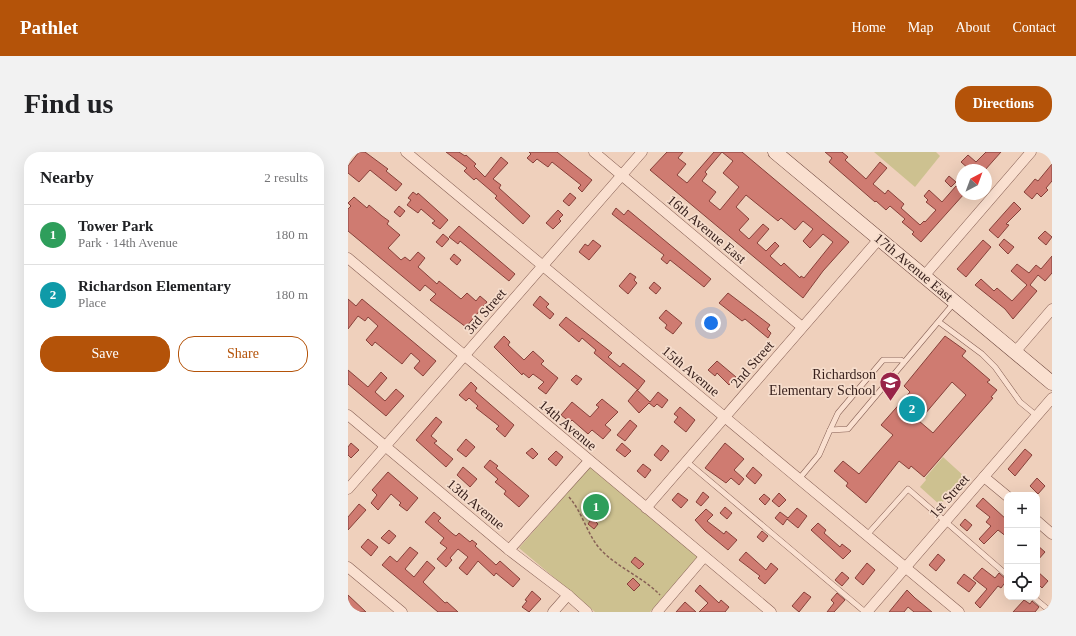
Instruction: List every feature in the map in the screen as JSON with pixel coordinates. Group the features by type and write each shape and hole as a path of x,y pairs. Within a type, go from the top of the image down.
{"street":[{"name":"15th Avenue","path":"406,152 959,612"},
{"name":"16th Avenue East","path":"594,152 802,327"},
{"name":"3rd Street","path":"348,489 642,152"},
{"name":"17th Avenue East","path":"775,152 1052,383"},
{"path":"924,276 1031,152"},
{"name":"2nd Street","path":"646,508 879,239"},
{"name":"14th Avenue","path":"348,258 771,612"},
{"path":"1015,352 1052,309"},
{"name":"1st Street","path":"866,612 1052,398"},
{"name":"13th Avenue","path":"348,415 509,550 568,595 587,612"},
{"path":"509,550 589,461"},
{"path":"984,477 1004,494"},
{"path":"1040,524 1052,534"},
{"path":"657,612 704,557"},
{"path":"348,567 402,612"},
{"path":"552,612 568,595"}],"lane":[{"path":"830,430 848,429 955,302"},
{"path":"939,322 982,354 995,367 1020,402 1036,416"},
{"path":"799,479 819,455 838,413 883,360 901,360 904,362"},
{"path":"686,461 866,612"},
{"path":"867,535 908,489 944,523 1004,573"},
{"path":"1037,600 1051,612"}],"path":[{"path":"562,491 571,499 589,535 602,551 649,583 666,601"}],"shaded area":[{"path":"874,152 936,152 940,156 915,187"},
{"path":"943,457 965,477 940,505 920,487 926,480 925,478"},
{"path":"590,467 698,557 650,612 595,612 519,548"}],"building":[{"path":"359,152 365,152 388,169 386,171 402,184 396,191 370,170 359,182 348,173 348,166"},
{"path":"446,152 459,152 465,156 466,155 476,164 474,166 485,177 501,157 508,163 493,179 501,185 499,188 530,216 523,224 495,198 497,196 476,178 474,180 464,171 467,168"},
{"path":"529,152 557,152 592,180 582,192 578,188 581,185 552,162 548,167 537,159 533,163 527,158 531,154"},
{"path":"667,152 683,152 678,158 686,164 677,175 687,183 714,152 722,152 742,152 849,242 823,271 803,298 650,170","holes":["722,152 733,161 723,173 739,187 720,210 709,201 716,192 702,181 707,174 705,172","746,195 778,221 781,218 795,230 803,221 813,229 803,241 810,248 823,234 833,242 804,278 801,276 800,278 784,263 781,266 770,256 779,246 775,242 766,251 757,243 769,229 763,224 749,239 739,230 749,219 736,207"]},
{"path":"825,152 842,152 848,157 845,160 866,179 880,162 887,168 873,184 885,194 888,190 904,204 901,208 920,225 924,221 925,222 936,210 926,202 928,200 924,196 929,190 942,202 956,186 956,200 959,200 921,242 912,234 914,232 902,222 905,219 890,206 886,210 876,201 875,202 829,162 832,158"},
{"path":"986,152 1001,152 990,164 963,164 961,162 968,155 976,162"},
{"path":"1052,164 1052,181 1046,188 1048,190 1041,197 1037,193 1032,199 1024,192 1035,179 1038,181"},
{"path":"949,176 956,182 951,187 945,181"},
{"path":"413,192 417,195 418,193 448,220 440,229 432,223 435,221 421,209 418,213 407,205 411,200 408,198"},
{"path":"570,193 576,198 569,206 563,201"},
{"path":"354,197 367,208 369,205 389,221 387,224 400,235 388,248 401,260 405,257 410,261 418,252 425,258 418,267 437,284 439,281 461,299 467,293 476,301 480,296 487,302 466,327 430,300 436,294 425,285 420,291 348,231 348,209 351,206 348,203"},
{"path":"1014,202 1021,209 1006,224 1009,225 998,238 989,230"},
{"path":"399,206 405,211 400,217 394,212"},
{"path":"616,208 624,215 628,210 711,279 704,287 670,260 667,264 661,259 664,255 612,214"},
{"path":"558,210 563,215 559,219 561,221 553,229 546,223"},
{"path":"459,226 515,274 509,281 460,241 458,244 449,237"},
{"path":"1045,231 1052,237 1046,245 1038,238"},
{"path":"443,234 449,239 442,247 436,242"},
{"path":"1004,239 1014,247 1008,254 999,245"},
{"path":"593,240 601,246 589,260 579,252 585,244 588,246"},
{"path":"983,240 991,247 966,277 957,269"},
{"path":"454,254 461,260 457,265 450,259"},
{"path":"1052,256 1052,273 1045,281 1038,275 1030,285 1037,291 1013,319 1005,309 975,285 981,279 994,291 997,288 1012,301 1027,285 1011,271 1017,264 1029,273 1036,265 1041,269"},
{"path":"630,273 636,277 634,280 637,283 628,294 619,286"},
{"path":"654,282 661,288 656,294 649,288"},
{"path":"728,293 770,325 767,329 771,333 768,338 745,319 742,321 719,303"},
{"path":"540,296 549,304 546,307 554,314 550,319 533,305"},
{"path":"348,299 356,306 362,299 436,361 423,376 414,368 420,361 411,353 402,364 375,342 372,346 366,340 378,326 368,317 365,321 358,316 348,329"},
{"path":"666,310 682,323 673,334 665,328 667,325 659,318"},
{"path":"566,317 612,353 608,357 620,367 623,363 645,381 638,390 594,353 596,350 582,338 579,342 559,325"},
{"path":"504,336 510,342 508,345 524,360 533,351 544,361 541,364 558,378 546,394 538,388 544,382 533,374 529,378 523,373 522,375 494,347"},
{"path":"945,336 966,351 962,356 990,380 987,382 997,390 991,397 993,398 924,477 911,466 909,469 899,461 866,503 846,486 848,483 834,471 843,461 859,474 893,435 881,425 910,392 904,386","holes":["952,382 966,395 933,433 919,421"]},
{"path":"717,361 736,377 729,385 717,373 715,376 708,370"},
{"path":"348,370 368,387 381,372 387,378 375,392 385,401 396,389 404,396 386,416 348,384"},
{"path":"576,375 582,379 577,385 571,380"},
{"path":"471,382 477,388 475,391 514,425 505,437 496,429 499,426 476,408 478,406 469,398 466,401 459,395"},
{"path":"637,390 650,402 658,392 668,400 662,408 657,404 654,407 649,403 639,413 628,401"},
{"path":"602,399 618,412 605,425 611,430 603,439 592,430 588,434 572,420 570,422 561,415 572,402 590,417 599,407 596,405"},
{"path":"680,407 695,420 686,432 674,422 678,417 674,414"},
{"path":"436,417 442,422 431,436 437,441 434,443 453,459 446,467 416,440"},
{"path":"630,420 637,426 625,441 617,435"},
{"path":"466,439 475,447 466,457 457,450"},
{"path":"351,443 359,450 351,458 348,455 348,447"},
{"path":"622,443 631,451 625,457 616,450"},
{"path":"725,443 744,459 734,470 744,479 739,485 731,478 726,483 705,468"},
{"path":"662,445 669,451 661,461 654,455"},
{"path":"532,448 538,454 533,459 526,453"},
{"path":"1025,449 1032,455 1015,476 1008,469"},
{"path":"556,451 563,457 556,466 548,459"},
{"path":"490,460 498,466 496,468 529,496 519,507 504,494 506,491 495,482 498,479 484,467"},
{"path":"643,464 651,470 645,478 637,471"},
{"path":"463,467 477,479 470,487 457,475"},
{"path":"753,467 762,475 755,484 746,476"},
{"path":"388,472 418,498 407,511 399,505 401,503 391,494 378,510 371,503 377,495 372,490"},
{"path":"1037,478 1045,486 1040,492 1036,492 1030,486"},
{"path":"703,492 709,497 701,506 696,502"},
{"path":"678,493 688,500 681,508 672,500"},
{"path":"779,493 786,500 779,507 772,501"},
{"path":"764,494 770,499 765,505 759,499"},
{"path":"983,498 1004,517 1004,535 998,530 984,544 979,539 991,526 986,522 990,517 976,506"},
{"path":"359,504 366,510 348,530 348,517"},
{"path":"725,507 732,513 727,519 720,513"},
{"path":"797,508 807,516 798,528 787,519 783,525 775,518 780,512 788,518"},
{"path":"706,509 713,515 707,521 724,534 726,531 737,540 728,550 705,531 695,520"},
{"path":"434,512 441,518 438,521 453,534 456,536 459,533 470,542 472,540 477,544 475,546 496,565 500,561 520,579 513,587 496,573 494,576 478,561 467,575 459,568 468,557 458,549 450,558 452,560 446,567 437,559 447,548 440,543 444,538 425,522"},
{"path":"592,518 598,524 594,529 588,524"},
{"path":"965,519 972,525 967,531 960,525"},
{"path":"818,523 826,530 824,533 840,547 842,544 851,551 843,559 811,530"},
{"path":"389,530 396,536 389,544 381,538"},
{"path":"762,531 768,536 763,542 757,537"},
{"path":"368,539 378,547 371,556 361,547"},
{"path":"410,547 418,553 405,569 414,577 427,561 435,568 423,582 445,603 447,602 458,612 438,612 382,565 390,556 397,562"},
{"path":"1040,548 1045,552 1040,558"},
{"path":"746,552 766,570 771,563 778,569 765,584 758,578 760,576 739,560"},
{"path":"938,554 945,560 936,571 929,565"},
{"path":"635,557 644,564 639,569 631,562"},
{"path":"867,563 875,570 863,585 855,578"},
{"path":"982,568 995,578 999,573 1004,577 1004,584 1001,588 998,586 980,608 975,603 987,589 973,578"},
{"path":"842,572 849,578 842,586 835,580"},
{"path":"964,574 976,583 969,592 957,583"},
{"path":"1040,574 1048,581 1042,588 1040,586"},
{"path":"633,578 640,585 634,591 627,584"},
{"path":"700,585 719,603 721,600 729,607 725,612 699,612 708,603 695,591"},
{"path":"907,590 932,612 914,612 908,607 904,612 889,612"},
{"path":"532,591 541,599 529,612 522,607"},
{"path":"804,592 811,597 799,612 792,606"},
{"path":"837,593 845,600 834,612 827,612 834,603 831,600"},
{"path":"348,595 366,612 348,612"},
{"path":"1024,600 1030,604 1032,601 1039,607 1035,612 1013,612"},
{"path":"685,602 696,612 676,612"}],"place":[{"name":"Richardson Elementary School","path":"891,402"},
{"name":"Richardson Elementary","path":"912,409"},
{"name":"Tower Park","path":"596,507"}]}
